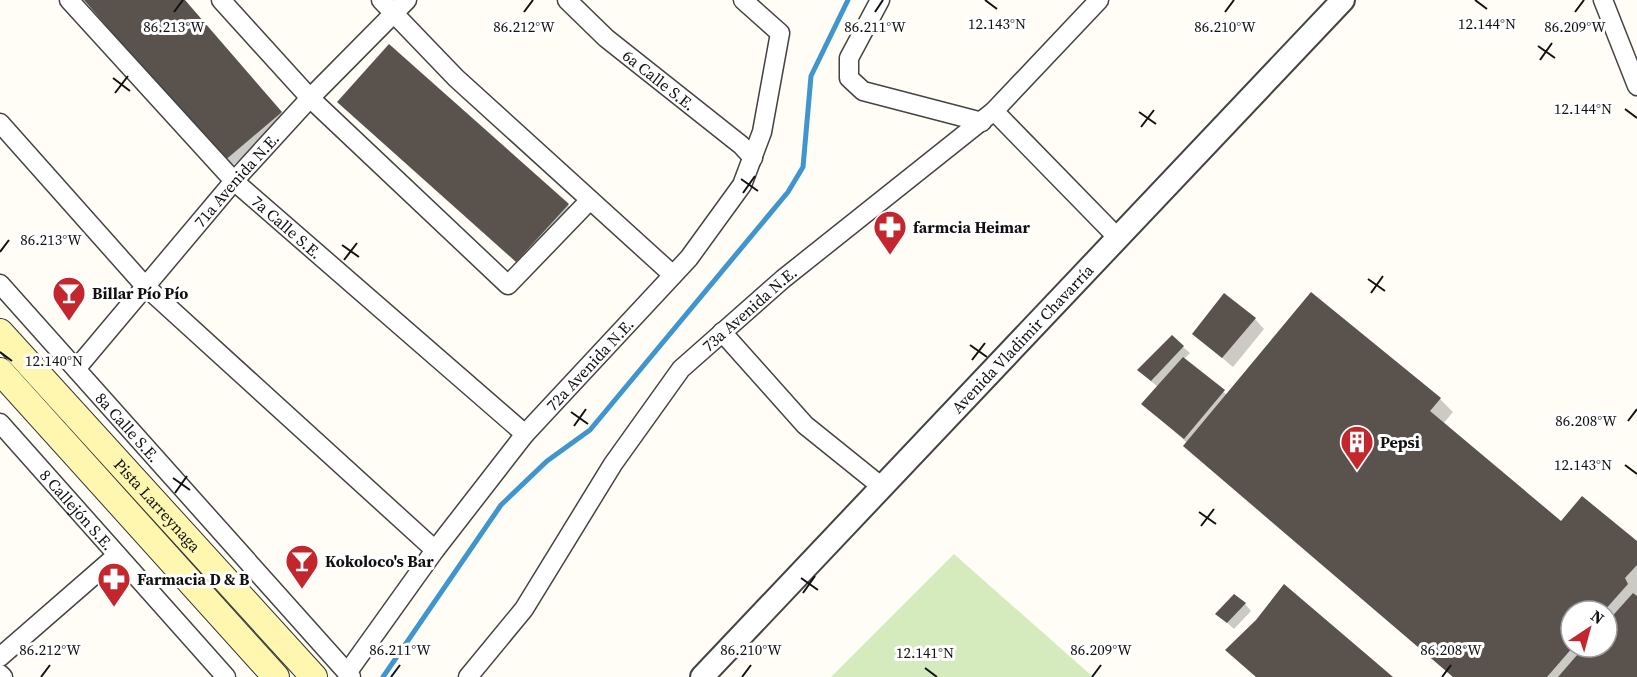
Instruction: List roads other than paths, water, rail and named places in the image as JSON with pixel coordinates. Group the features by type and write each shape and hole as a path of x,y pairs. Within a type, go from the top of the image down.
{"main road":[{"name":"Pista Larreynaga","path":"0,332 314,677"},
{"name":"Pista Larreynaga","path":"0,371 276,677"}],"street":[{"name":"7a Calle S.E.","path":"69,0 234,181 525,434"},
{"path":"221,0 310,98 508,285 590,200"},
{"path":"381,0 456,78 673,275"},
{"name":"71a Avenida N.E.","path":"76,369 234,181 310,98 407,0"},
{"name":"6a Calle S.E.","path":"567,0 606,38 741,145 753,158"},
{"name":"72a Avenida N.E.","path":"349,675 435,550 525,434 689,258 742,185 762,132 780,33 743,0"},
{"path":"880,0 849,58 849,78 863,91 988,116 1118,238"},
{"name":"73a Avenida N.E.","path":"468,677 524,609 613,464 681,369 783,279 988,116 1099,0"},
{"name":"Avenida Vladimir Chavarría","path":"702,677 1343,0"},
{"path":"1603,0 1637,86"},
{"path":"0,123 145,286 435,550"},
{"name":"8a Calle S.E.","path":"0,285 349,675"},
{"path":"722,332 805,425 882,487"},
{"name":"8 Callejón S.E.","path":"0,423 226,677"},
{"path":"0,657 116,556"},
{"path":"0,674 3,677"}],"waterway":[{"path":"383,677 501,505 547,461 590,430 788,192 803,167 811,76 848,0"}],"place":[{"name":"farmcia Heimar","path":"890,256"},
{"name":"Billar Pío Pío","path":"69,322"},
{"name":"Pepsi","path":"1357,471"},
{"name":"Kokoloco's Bar","path":"302,590"},
{"name":"Farmacia D & B","path":"114,608"}]}
